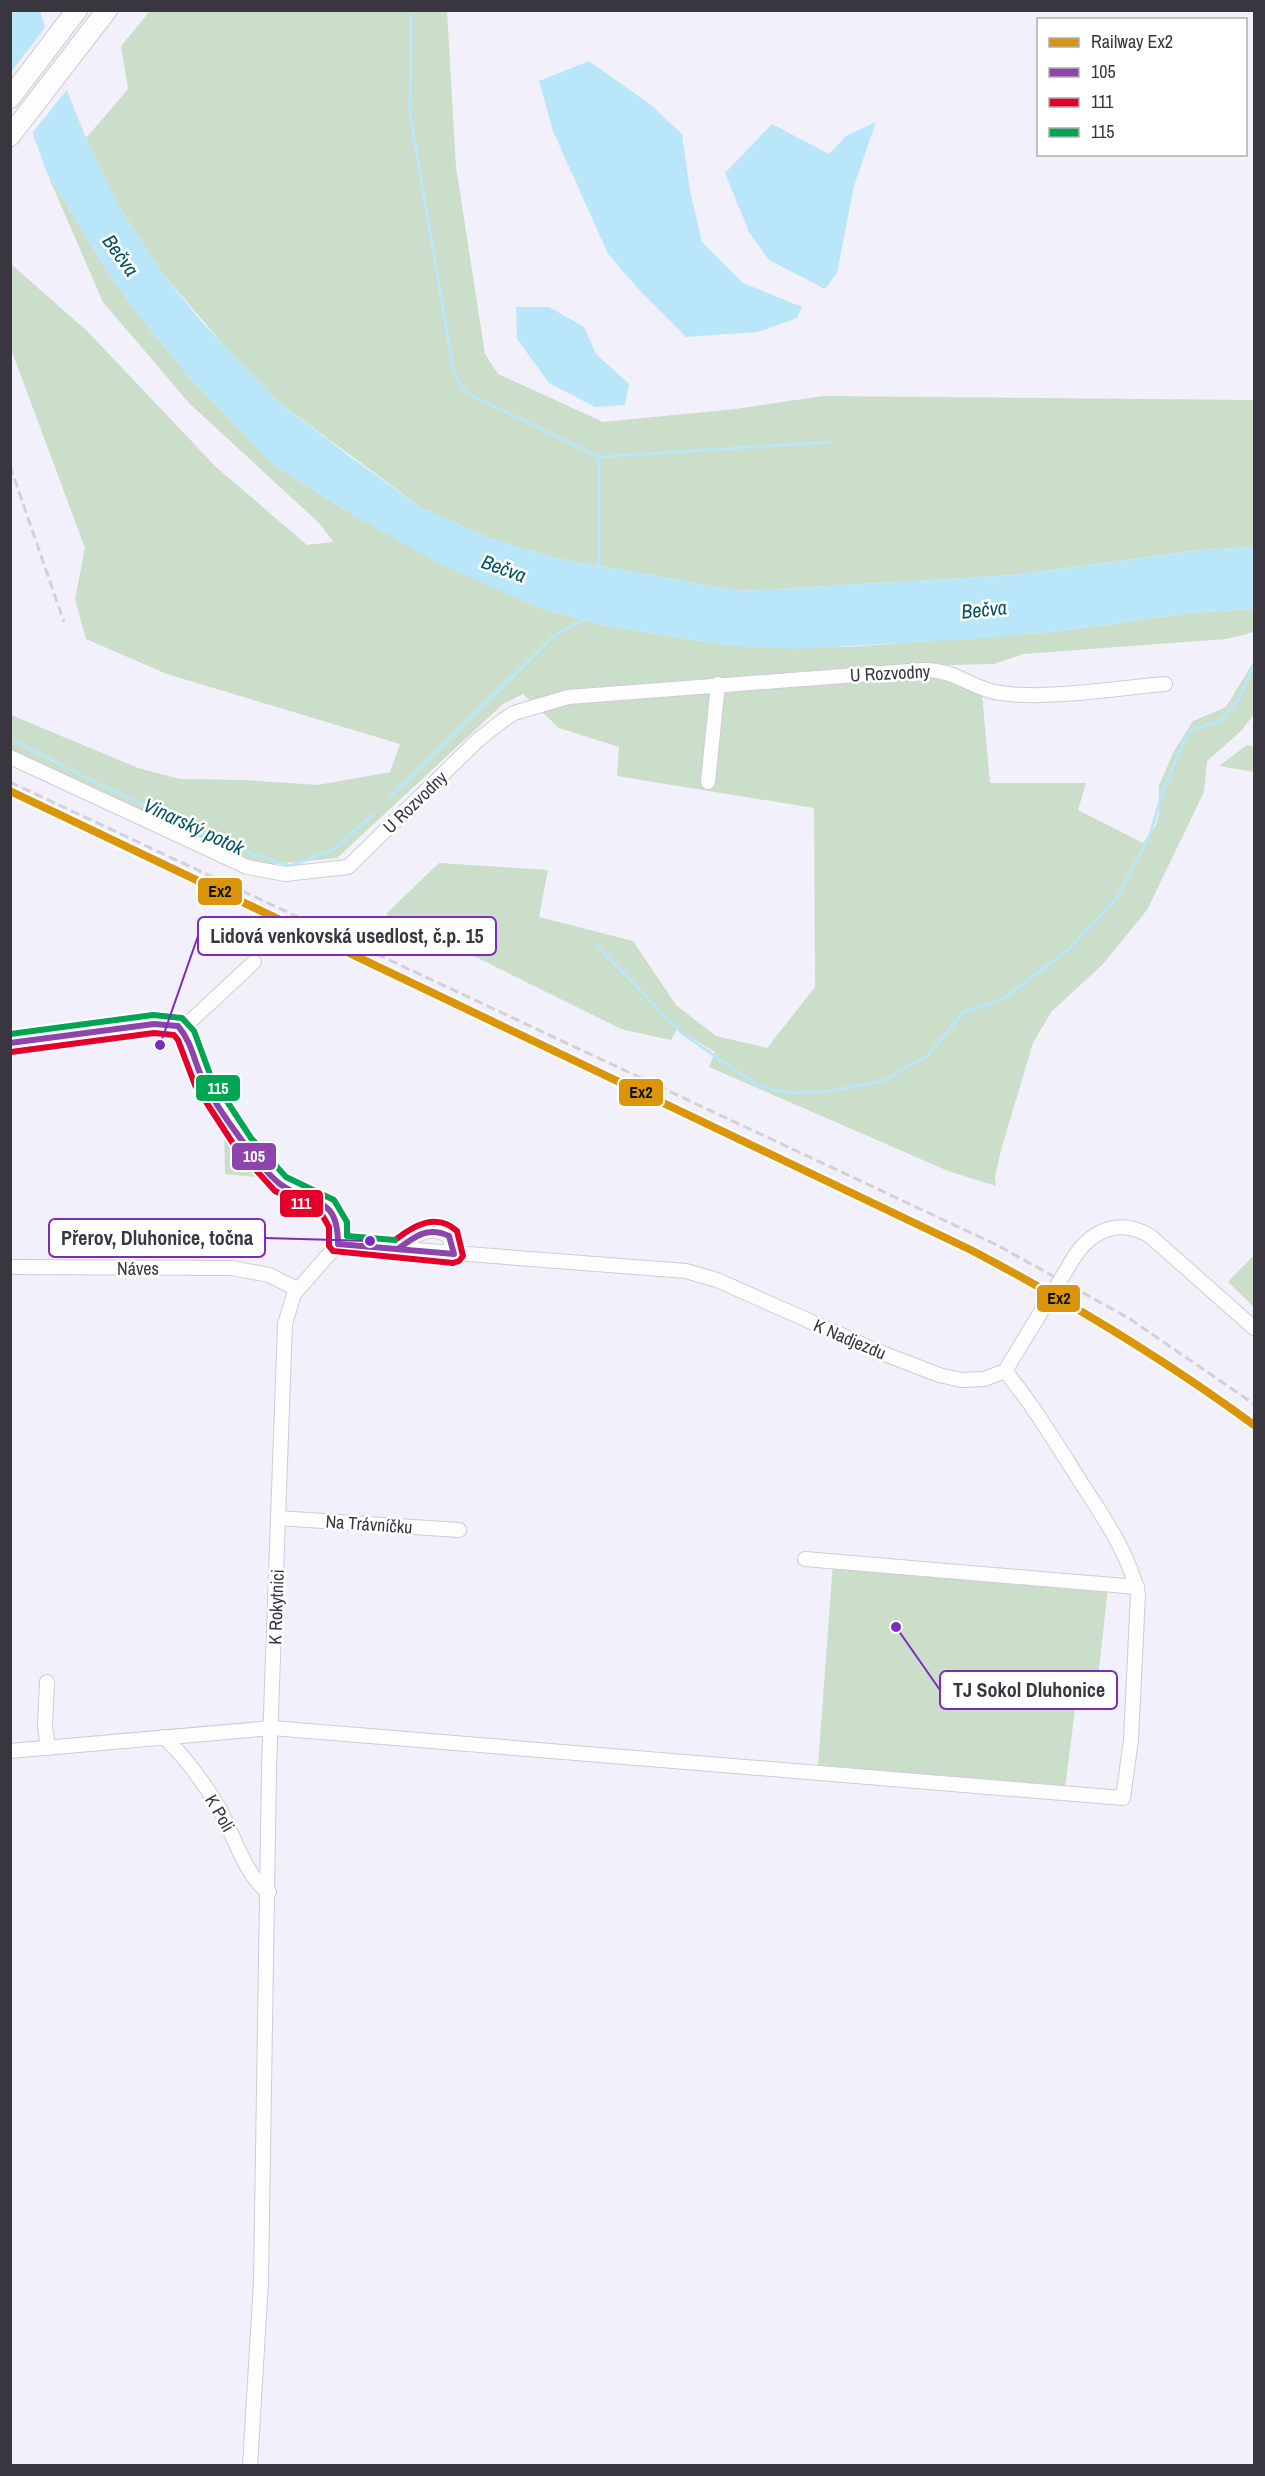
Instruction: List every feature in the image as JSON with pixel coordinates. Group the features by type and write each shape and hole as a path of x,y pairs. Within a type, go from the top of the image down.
{"highway":[{"path":"10,98 77,10"},
{"path":"10,136 107,10"}],"street":[{"name":"U Rozvodny","path":"10,757 255,870 295,874 348,867 478,740 514,713 568,697 922,669 946,671 989,691 1017,695 1165,684"},
{"path":"708,782 718,684"},
{"path":"182,1029 254,962"},
{"path":"10,1043 154,1024 174,1024 182,1029 199,1074 244,1143 280,1184 327,1206 338,1225 338,1244"},
{"path":"10,1751 272,1728 1123,1798 1131,1740 1137,1587 1130,1562 1116,1537 1039,1416 1005,1371 1084,1242 1094,1234 1117,1227 1134,1228 1159,1243 1254,1328"},
{"path":"398,1250 430,1229 439,1230 449,1236 454,1254"},
{"name":"K Nadjezdu","path":"338,1244 686,1270 717,1280 939,1376 974,1380 1005,1371"},
{"name":"K Rokytnici","path":"250,2466 261,2281 272,1728 285,1324 288,1306 297,1289 338,1244"},
{"name":"Náves","path":"10,1267 232,1268 268,1275 297,1289"},
{"name":"Na Trávníčku","path":"278,1518 459,1530"},
{"path":"805,1559 1137,1587"},
{"path":"47,1682 45,1727 48,1748"},
{"name":"K Poli","path":"164,1737 209,1792 232,1831 254,1878 269,1892"}],"green space":[{"path":"150,11 447,11 456,167 485,354 498,374 603,422 735,409 823,396 1254,400 1254,547 1199,550 1014,575 740,591 550,557 487,537 422,508 277,401 240,364 163,274 119,206 86,138 128,89 121,46"},
{"path":"46,171 112,279 149,328 190,378 274,465 348,512 539,608 608,626 731,646 850,647 1061,631 1189,613 1254,609 1254,632 1226,639 1023,654 994,664 949,665 955,680 982,693 990,783 1086,783 1078,810 1143,843 1156,825 1159,813 1159,786 1173,753 1193,721 1226,707 1254,661 1254,714 1241,731 1207,761 1204,792 1147,910 1102,965 1051,1012 1033,1043 1001,1150 995,1177 996,1186 948,1171 709,1067 715,1052 677,1029 671,1040 621,1029 480,959 385,920 388,912 439,863 548,870 539,917 633,941 676,1005 716,1036 767,1048 815,987 814,808 617,776 619,747 559,728 523,694 503,704 337,858 265,865 205,842 11,750 11,715 138,768 180,779 318,785 390,772 400,744 167,674 86,639 75,599 85,548 11,349 11,264 88,332 216,467 307,545 334,542 318,522 190,404 103,302"},
{"path":"1247,745 1254,747 1254,772 1219,766"},
{"path":"224,1129 226,1129 266,1178 225,1174"},
{"path":"1254,1255 1254,1307 1228,1282"},
{"path":"833,1563 1108,1587 1097,1688 1078,1686 1065,1788 818,1765"}],"water":[{"name":"Bečva","path":"10,11 40,11 62,78 86,138 119,206 163,274 201,321 277,401 422,508 487,537 550,557 740,591 1014,575 1200,550 1254,547 1254,609 1189,613 1061,631 973,639 797,649 731,646 608,626 539,608 434,561 348,512 274,465 190,378 149,328 112,279 46,171 11,71"},
{"path":"589,61 651,105 682,134 690,191 702,242 743,283 802,307 797,318 758,332 686,337 641,292 608,254 553,131 539,81"},
{"path":"876,122 854,186 837,273 825,289 769,260 749,232 725,173 772,124 829,154 846,136"},
{"path":"516,307 549,307 584,327 596,354 629,384 625,405 595,407 549,383 517,339"}],"pier":[{"path":"47,25 69,87 30,136 10,80 11,72"}],"waterway":[{"path":"411,10 410,114 454,373 467,393 599,457 599,570"},
{"path":"599,457 831,442"},
{"name":"Vinarský potok","path":"390,797 556,634 587,618"},
{"path":"596,945 683,1034 757,1085 789,1093 824,1092 882,1081 927,1056 964,1012 1003,999 1068,950 1116,899 1150,835 1162,794 1185,738 1192,730 1221,720 1239,698 1254,665"},
{"name":"Vinarský potok","path":"10,738 82,776 238,849 290,866 332,850 374,814"}],"railway":[{"path":"10,466 64,622"},
{"path":"10,782 997,1245 1130,1319 1254,1404"}],"rail line":[{"name":"Ex2","path":"10,791 971,1250 1116,1332 1186,1377 1254,1425"}],"transit line":[{"name":"115","path":"10,1034 153,1015 182,1018 194,1031 211,1077 251,1138 286,1177 334,1200 347,1222 347,1236 395,1240"},
{"name":"105","path":"10,1043 154,1024 178,1026 187,1039 209,1091 238,1135 261,1165 280,1184 328,1209 337,1228 338,1244 454,1254 449,1236 435,1232 422,1234 398,1249"},
{"name":"111","path":"11,1052 154,1033 174,1035 195,1085 236,1148 275,1191 321,1213 329,1227 329,1246 333,1251 453,1263 459,1261 463,1256 457,1231 441,1222 417,1226 395,1240"}],"place":[{"name":"Lidová venkovská usedlost, č.p. 15","path":"160,1045"},
{"name":"Přerov, Dluhonice, točna","path":"370,1241"},
{"name":"TJ Sokol Dluhonice","path":"896,1627"}]}
